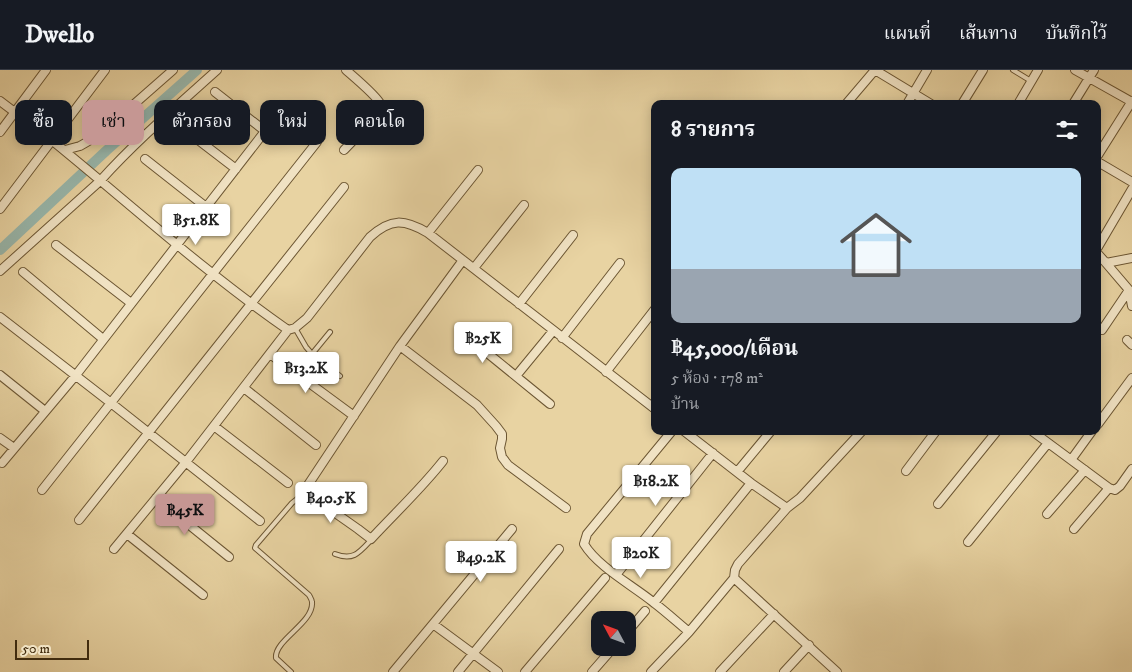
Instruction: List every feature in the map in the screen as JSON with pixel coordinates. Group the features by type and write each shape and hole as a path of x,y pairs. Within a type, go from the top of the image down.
{"street":[{"path":"0,132 46,70"},
{"path":"72,114 105,70"},
{"path":"65,150 80,146 99,136 173,70"},
{"path":"0,271 100,181 112,167 217,70"},
{"path":"344,150 378,116 382,108 378,100 346,70"},
{"path":"849,100 875,70 924,100"},
{"path":"909,100 927,70"},
{"path":"964,100 982,70"},
{"path":"1020,100 1038,70"},
{"path":"1075,70 1132,102 1101,150"},
{"path":"1075,100 1094,70"},
{"path":"215,92 260,127"},
{"path":"0,101 14,112"},
{"path":"2,463 76,375 260,138"},
{"path":"0,209 49,145"},
{"path":"58,145 251,304 291,329"},
{"path":"205,145 236,169"},
{"path":"42,490 315,145"},
{"path":"145,159 206,207"},
{"path":"1101,164 1132,182"},
{"path":"428,233 478,170"},
{"path":"79,520 344,187"},
{"path":"1101,242 1132,189"},
{"path":"474,268 524,205"},
{"path":"114,549 186,462 291,329 307,318 370,237 379,228 390,223 399,222 428,233 606,372 651,404"},
{"path":"519,304 573,234"},
{"path":"56,245 131,303"},
{"path":"1101,257 1129,290 1132,306"},
{"path":"1106,263 1132,258"},
{"path":"443,461 428,480 371,539 304,491 400,346 463,260"},
{"path":"562,338 620,263"},
{"path":"22,272 102,339"},
{"path":"1102,330 1129,290"},
{"path":"606,372 651,314"},
{"path":"0,317 76,375 260,522"},
{"path":"516,376 553,331"},
{"path":"464,334 550,404"},
{"path":"400,346 477,406 502,434 500,448 502,457 508,465 566,508"},
{"path":"270,354 354,416"},
{"path":"0,375 44,411"},
{"path":"1101,420 1132,378"},
{"path":"244,388 316,445"},
{"path":"214,426 288,483"},
{"path":"669,435 586,534 584,544 598,561 689,632"},
{"path":"689,435 787,508"},
{"path":"694,439 697,435"},
{"path":"738,472 768,435"},
{"path":"651,672 689,632 734,578 738,564 787,508 800,498 858,435"},
{"path":"906,471 933,435"},
{"path":"938,504 994,435"},
{"path":"1037,435 1112,489"},
{"path":"1070,460 1089,435"},
{"path":"0,438 14,448"},
{"path":"968,542 1048,443"},
{"path":"616,575 713,454"},
{"path":"1074,529 1112,489 1120,486 1132,468"},
{"path":"1047,514 1085,470"},
{"path":"654,603 751,483"},
{"path":"156,498 228,557"},
{"path":"392,672 512,529"},
{"path":"127,534 203,596"},
{"path":"458,672 558,549"},
{"path":"525,672 605,578"},
{"path":"734,578 837,672"},
{"path":"636,622 645,611"},
{"path":"720,672 774,614"},
{"path":"433,624 498,672"},
{"path":"784,672 809,645"},
{"path":"592,672 606,656"}],"lane":[{"path":"1013,70 1032,81"},
{"path":"291,329 312,354 340,376"},
{"path":"312,354 330,332"},
{"path":"291,672 276,658 275,654 278,647 311,611 310,595 255,548 278,518 304,491"},
{"path":"335,554 349,557 359,552 371,539"}],"waterway":[{"path":"0,250 107,150 197,70"}]}
